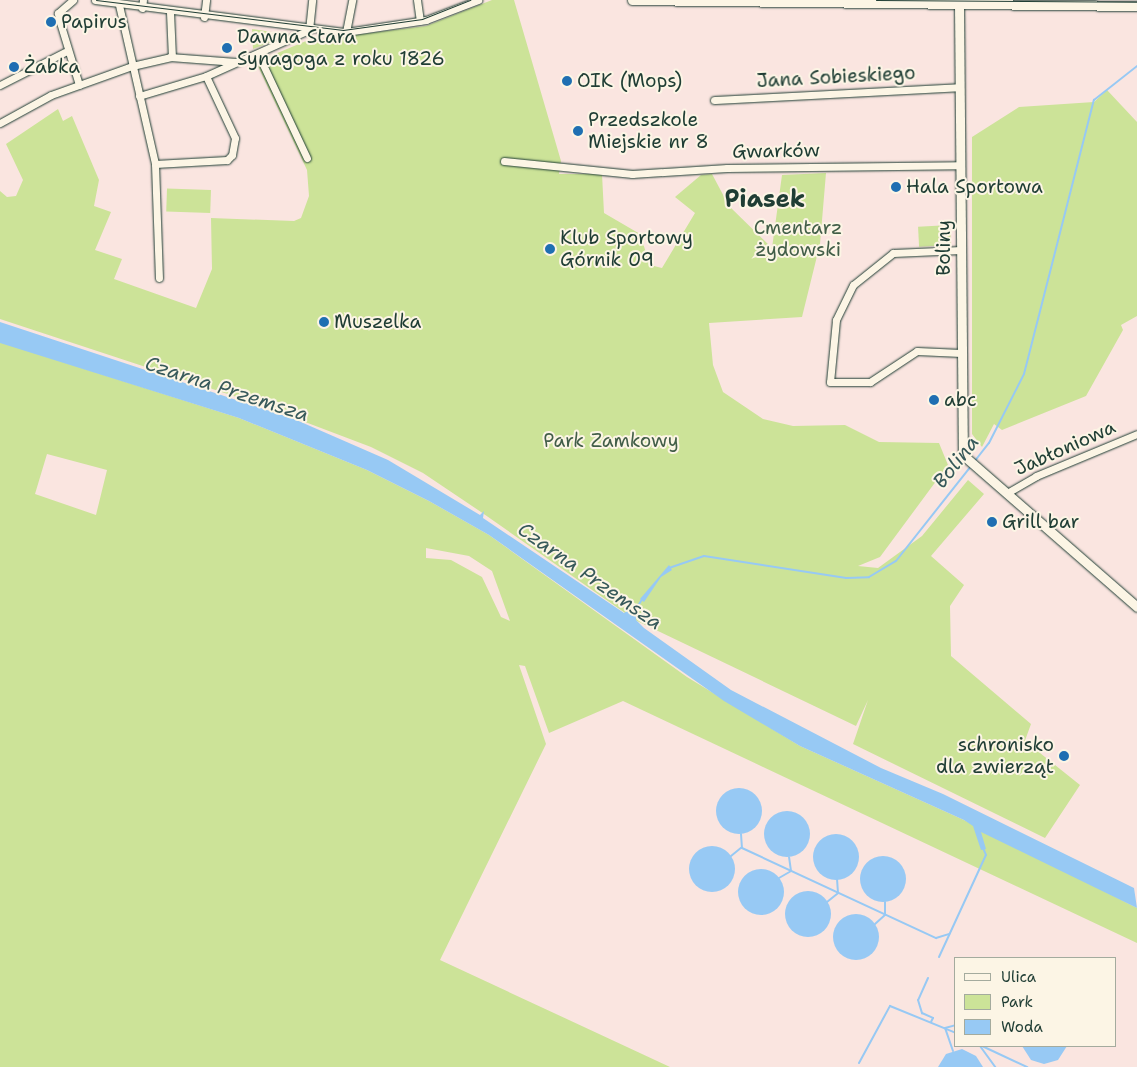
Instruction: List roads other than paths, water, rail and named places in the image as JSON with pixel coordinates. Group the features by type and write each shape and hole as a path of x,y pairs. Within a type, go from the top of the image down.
{"street":[{"path":"73,0 58,13 65,52 79,84"},
{"path":"94,0 204,17 308,30 346,32 420,21 478,0"},
{"path":"142,8 143,0"},
{"path":"204,17 206,0"},
{"path":"308,30 312,0"},
{"path":"346,32 352,0"},
{"path":"417,0 420,21"},
{"path":"632,0 1137,6"},
{"path":"119,5 154,164 159,278"},
{"name":"Boliny","path":"959,5 962,450 966,459 1007,493"},
{"path":"170,12 172,56"},
{"path":"139,96 206,76 308,30"},
{"path":"0,85 65,52"},
{"path":"258,54 307,158"},
{"path":"0,123 79,84 132,66 172,56 236,62"},
{"path":"154,164 227,160 232,155 235,138 206,76"},
{"name":"Jana Sobieskiego","path":"714,100 960,87"},
{"name":"Gwarków","path":"504,161 632,174 718,168 960,165"},
{"path":"960,250 893,253 853,285 836,320 830,382 870,382 917,351 961,353"},
{"name":"Jabłoniowa","path":"1007,493 1036,476 1137,434"},
{"path":"1007,493 1137,607"}],"water":[{"path":"0,322 294,419 388,460 480,515 484,511 483,518 624,613 635,606 639,609 636,620 644,628 731,690 881,768 943,794 1134,888 1137,908 981,832 986,849 981,850 973,826 964,820 800,746 724,701 489,535 429,501 367,470 239,418 0,343"},
{"path":"669,565 672,570 661,577 644,602 640,599"},
{"path":"739,788 752,792 758,798 762,811 758,824 752,830 739,834 726,830 720,824 716,811 720,798 726,792"},
{"path":"787,811 800,815 806,821 810,834 806,847 800,853 787,857 774,853 768,847 764,834 768,821 774,815"},
{"path":"836,834 849,838 855,844 859,857 855,870 849,876 836,880 823,876 817,870 813,857 817,844 823,838"},
{"path":"712,846 725,850 731,856 735,869 731,882 725,888 712,892 699,888 693,882 689,869 693,856 699,850"},
{"path":"883,856 896,860 902,866 906,879 902,892 896,898 883,902 870,898 864,892 860,879 864,866 870,860"},
{"path":"761,869 774,873 780,879 784,892 780,905 774,911 761,915 748,911 742,905 738,892 742,879 748,873"},
{"path":"808,891 821,895 827,901 831,914 827,927 821,933 808,937 795,933 789,927 785,914 789,901 795,895"},
{"path":"856,914 869,918 875,924 879,937 875,950 869,956 856,960 843,956 837,950 833,937 837,924 843,918"},
{"path":"1023,1047 1066,1047 1058,1060 1044,1064 1031,1060"},
{"path":"962,1049 976,1056 983,1067 938,1067 946,1054"}],"waterway":[{"name":"Bolina","path":"974,462 989,443 1024,374 1094,100 1137,66"},
{"name":"Bolina","path":"669,568 704,556 846,578 869,577 896,561 971,466"},
{"name":"Bolina","path":"636,609 643,598"},
{"path":"741,834 742,848"},
{"path":"731,856 741,848"},
{"path":"742,848 936,938 949,934"},
{"path":"939,957 986,855 983,848"},
{"path":"779,878 791,871 789,857"},
{"path":"827,902 838,893 837,879"},
{"path":"875,924 885,915 885,902"},
{"path":"928,978 918,1000 922,1013 933,1018 931,1022"},
{"path":"859,1063 890,1006 954,1032"},
{"path":"953,1051 945,1028 954,1026"},
{"path":"981,1047 995,1067"},
{"path":"984,1047 1027,1067"}],"tram line":[{"path":"96,0 343,30 422,19 470,0"},
{"path":"876,0 1137,2"}],"place":[{"name":"Papirus","path":"51,22"},
{"name":"Dawna Stara Synagoga z roku 1826","path":"227,48"},
{"name":"Żabka","path":"14,67"},
{"name":"OIK (Mops)","path":"567,81"},
{"name":"Przedszkole Miejskie nr 8","path":"578,131"},
{"name":"Hala Sportowa","path":"896,187"},
{"name":"Klub Sportowy Górnik 09","path":"550,249"},
{"name":"Muszelka","path":"324,322"},
{"name":"abc","path":"934,400"},
{"name":"Grill bar","path":"992,522"},
{"name":"schronisko dla zwierząt","path":"1064,756"}],"district":[{"name":"Piasek","path":"765,200"}],"park label":[{"name":"Cmentarz żydowski","path":"798,239"},
{"name":"Park Zamkowy","path":"611,441"}],"water label":[{"name":"Czarna Przemsza","path":"227,389"},
{"name":"Czarna Przemsza","path":"590,576"}]}
